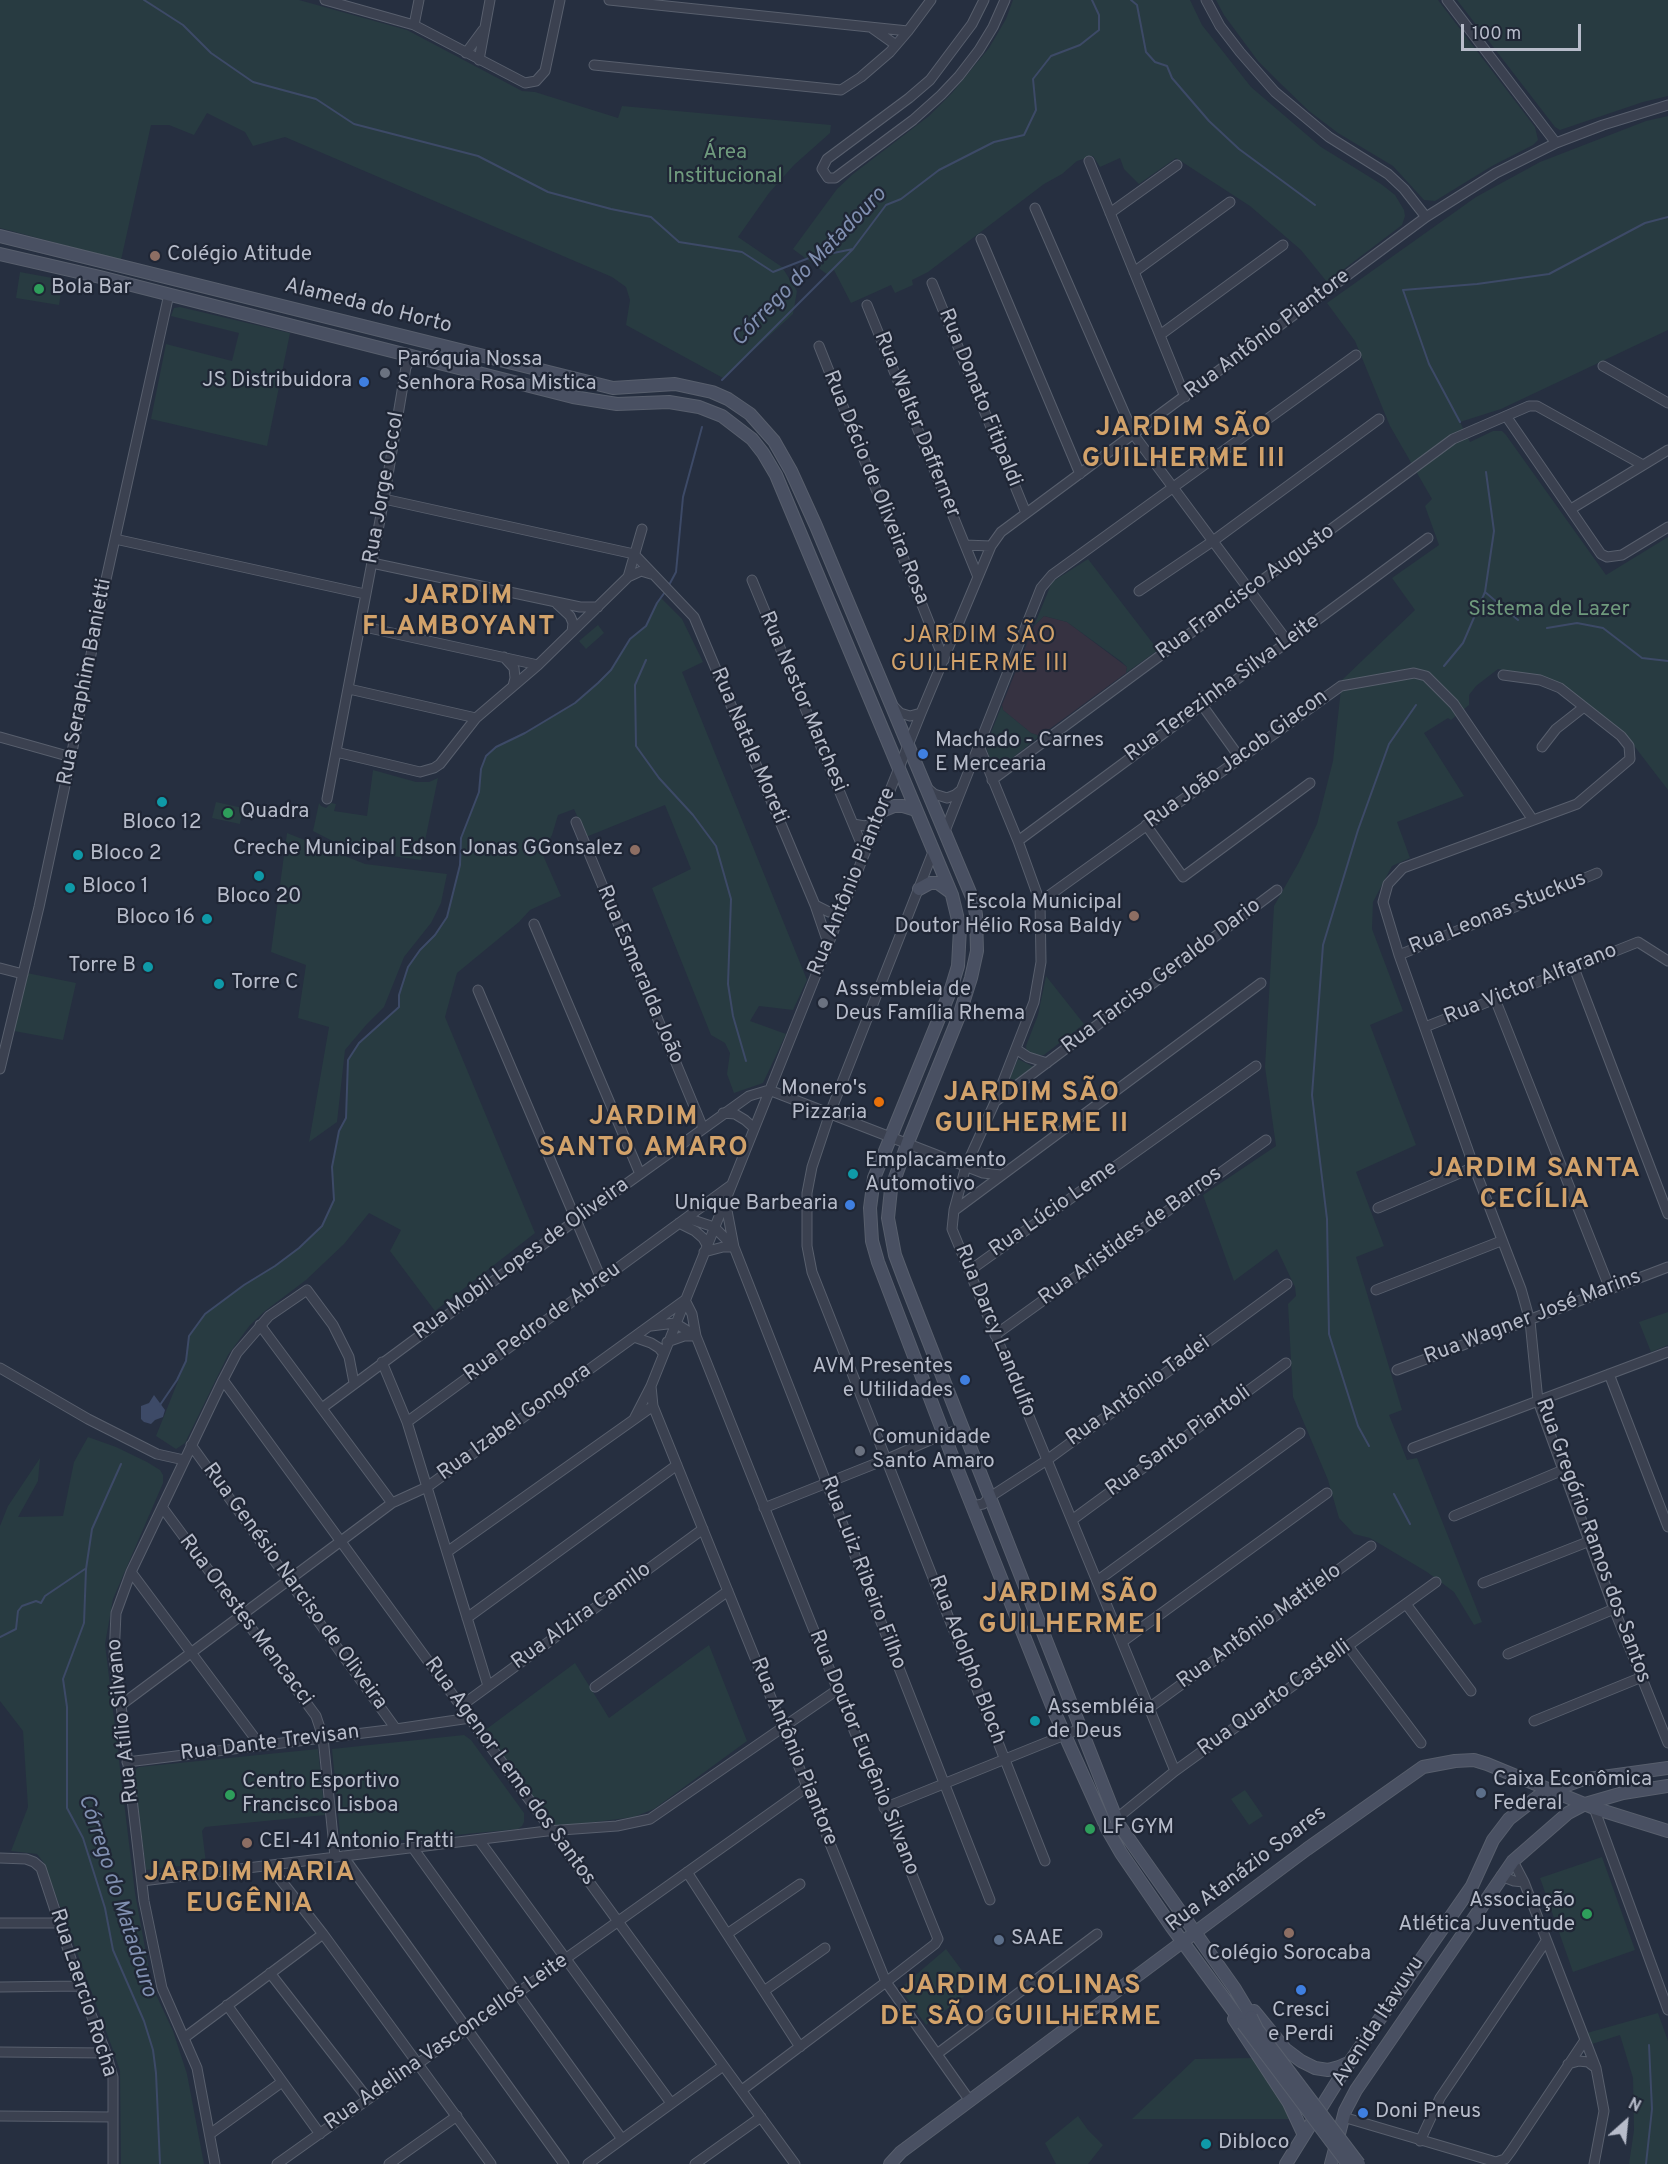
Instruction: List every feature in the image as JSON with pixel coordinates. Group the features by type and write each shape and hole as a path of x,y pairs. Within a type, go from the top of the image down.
{"main road":[{"name":"Alameda do Horto","path":"0,237 613,388 675,384 712,392 728,399 750,414 767,431 791,471 974,902 977,951 971,978 959,1016 891,1189 888,1218 895,1255 1082,1728 1112,1822"},
{"name":"Alameda do Horto","path":"0,254 602,403 677,403 699,407 722,416 752,440 776,475 933,852"},
{"path":"169,294 171,289 181,284 207,288"},
{"path":"880,816 894,806 916,810"},
{"path":"939,867 946,865 951,859 952,848 944,841 939,843 933,852 939,867 952,895 960,928 958,966 951,989 874,1178 870,1208 872,1241 878,1262 972,1506 1065,1736 1112,1822 1196,1932 1235,1989 1285,2049 1301,2061 1316,2068 1328,2070 1351,2061"},
{"path":"920,887 938,883 946,887 952,895"},
{"name":"Rua Atanázio Soares","path":"890,2164 901,2152 1307,1849 1423,1767 1474,1760 1589,1806 1668,1831"},
{"name":"Avenida Itavuvu","path":"1286,2164 1303,2133 1351,2061 1472,1886 1493,1840 1502,1827 1540,1795 1581,1780 1668,1768"},
{"name":"Avenida Itavuvu","path":"1330,2164 1343,2117 1356,2090 1513,1861 1568,1813 1623,1793 1668,1786"},
{"path":"1112,1822 1121,1853 1183,1942 1230,2006 1257,2029 1359,2164"},
{"path":"1235,1989 1247,2020 1348,2164"},
{"path":"1230,2006 1232,2016 1289,2103 1303,2133"},
{"path":"1247,2020 1321,2106"},
{"name":"Avenida Itavuvu","path":"1321,2106 1328,2120 1333,2150"}],"street":[{"path":"325,0 348,3 414,25 519,82 531,83 540,78 544,71 560,0"},
{"path":"414,25 419,0"},
{"path":"479,60 490,0"},
{"path":"609,0 908,31"},
{"path":"594,65 841,90 861,77 896,45 931,0"},
{"path":"984,0 972,24 930,80 826,159 822,169 828,178 835,178 913,120 941,95 979,50 993,27 1005,0"},
{"path":"1206,0 1220,26 1275,92 1329,137 1388,174 1404,189 1426,217"},
{"path":"1447,0 1556,143"},
{"path":"867,26 896,45"},
{"path":"466,53 484,28"},
{"name":"Rua Antônio Piantore","path":"634,1419 651,1386 921,713 991,546 1001,532 1426,217 1496,173 1556,143 1602,125 1668,105"},
{"path":"1089,161 1185,397"},
{"path":"1110,213 1177,165"},
{"path":"1134,272 1230,202"},
{"path":"1035,208 1134,435 1288,642"},
{"path":"981,239 1080,474"},
{"path":"1160,335 1283,245"},
{"name":"Rua Donato Fitipaldi","path":"932,283 1026,513"},
{"name":"Rua Seraphim Banietti","path":"0,1069 71,757 115,539 169,294"},
{"name":"Rua Walter Dafferner","path":"867,305 978,577"},
{"name":"Rua Décio de Oliveira Rosa","path":"819,346 944,660"},
{"path":"945,831 1041,588 1052,575 1356,355"},
{"name":"Rua Jorge Occol","path":"327,799 384,499 406,367 411,359 416,357"},
{"path":"1604,366 1668,404"},
{"name":"Rua Francisco Augusto","path":"992,780 1453,439 1529,406 1537,406 1643,465"},
{"path":"1506,416 1601,555 1607,558 1622,555 1668,527"},
{"path":"1139,591 1213,541 1379,419"},
{"path":"1571,509 1668,450"},
{"path":"384,499 634,554"},
{"path":"628,577 642,529"},
{"name":"Rua Terezinha Silva Leite","path":"1018,841 1428,538"},
{"path":"115,539 365,594"},
{"name":"Rua Walter Dafferner","path":"965,545 991,546"},
{"name":"Rua Natale Moreti","path":"634,554 694,617 828,943"},
{"path":"372,563 580,607 598,607"},
{"path":"336,752 420,772 434,768 440,764 476,718 538,665 628,577 641,570 657,578"},
{"name":"Rua Nestor Marchesi","path":"752,580 865,854"},
{"path":"549,600 562,607 570,616 573,623 572,632"},
{"path":"360,626 538,665"},
{"name":"Rua Décio de Oliveira Rosa","path":"932,630 945,631 957,627"},
{"path":"504,657 514,668 513,687"},
{"name":"Rua João Jacob Giacon","path":"1040,902 1341,686 1414,673 1426,676 1454,704 1533,820"},
{"path":"1503,675 1531,678 1550,684 1560,688 1584,706 1556,729 1542,747"},
{"path":"349,689 476,718"},
{"path":"1202,705 1240,758"},
{"path":"892,706 900,713 910,716 921,713"},
{"name":"Rua Gregório Ramos dos Santos","path":"1584,706 1622,736 1629,746 1630,759 1577,804 1403,868 1388,884 1383,902 1399,955 1474,1167 1521,1289 1530,1321 1538,1401 1614,1609 1668,1743"},
{"path":"443,710 457,719 461,730 459,739"},
{"path":"0,737 71,757"},
{"name":"Rua Darcy Landulfo","path":"978,746 1018,841 1040,902 1040,972 1034,1002 995,1102 966,1166 954,1210 952,1229 1175,1772"},
{"path":"1146,825 1183,877 1310,783"},
{"path":"927,788 934,794 947,798 960,791"},
{"path":"853,824 865,826 880,816"},
{"name":"Rua Esmeralda João","path":"576,822 703,1128"},
{"name":"Rua Adolpho Bloch","path":"933,852 830,1113 812,1167 807,1193 807,1246 812,1272 1045,1861"},
{"path":"920,887 939,867"},
{"name":"Rua Leonas Stuckus","path":"1399,955 1598,873"},
{"name":"Rua Tarciso Geraldo Dario","path":"995,1102 1277,890"},
{"path":"814,905 829,912 842,910"},
{"path":"534,924 640,1174"},
{"name":"Rua Victor Alfarano","path":"1425,1027 1638,942 1668,961"},
{"path":"0,968 23,974"},
{"path":"1574,968 1665,1197 1668,1214"},
{"path":"954,1210 1261,983"},
{"path":"478,990 602,1281"},
{"path":"1495,999 1610,1289"},
{"name":"Rua Tarciso Geraldo Dario","path":"1016,1049 1028,1057 1047,1063"},
{"name":"Rua Lúcio Leme","path":"969,1271 1256,1066"},
{"path":"769,1090 983,1173 1001,1175"},
{"name":"Rua Mobil Lopes de Oliveira","path":"322,1408 723,1113 749,1096 769,1090"},
{"path":"723,1113 735,1114 754,1128"},
{"name":"Rua Aristides de Barros","path":"995,1335 1266,1140"},
{"path":"1378,1208 1474,1167"},
{"name":"Rua Pedro de Abreu","path":"407,1422 731,1185"},
{"name":"Rua Luiz Ribeiro Filho","path":"725,1200 734,1247 990,1899"},
{"path":"682,1220 714,1227"},
{"path":"682,1220 704,1238 705,1249 734,1247"},
{"name":"Rua Luiz Ribeiro Filho","path":"714,1227 734,1247"},
{"path":"1376,1290 1501,1240"},
{"name":"Rua Wagner José Marins","path":"1397,1370 1668,1267"},
{"name":"Rua Antônio Tadei","path":"972,1506 983,1504 990,1497 1047,1460 1287,1284"},
{"name":"Rua Atílio Silvano","path":"215,2164 197,2068 162,1988 142,1881 114,1658 116,1613 131,1572 223,1380 237,1353 269,1316 307,1290 333,1324 349,1357 354,1383"},
{"name":"Rua Izabel Gongora","path":"121,1705 392,1503 427,1487 685,1300"},
{"name":"Rua Doutor Eugênio Silvano","path":"685,1300 692,1314 696,1336 764,1508 938,1939 935,1944 886,1982 742,2090"},
{"path":"675,1323 696,1336"},
{"name":"Rua Izabel Gongora","path":"649,1326 675,1323"},
{"path":"260,1325 392,1503"},
{"path":"668,1342 684,1336 696,1336"},
{"path":"634,1337 651,1343 663,1353"},
{"path":"1413,1448 1668,1352"},
{"path":"382,1362 407,1422 488,1686"},
{"name":"Rua Santo Piantoli","path":"1072,1520 1286,1363"},
{"path":"0,1368 88,1419 147,1449 169,1458 184,1460"},
{"path":"1609,1374 1668,1527"},
{"name":"Rua Agenor Leme dos Santos","path":"223,1380 795,2164"},
{"name":"Rua Antônio Piantore","path":"651,1386 653,1406 886,1982 970,2101"},
{"path":"447,1552 653,1406"},
{"path":"764,1508 887,1460 944,1434 963,1429"},
{"path":"1097,1581 1300,1433"},
{"name":"Rua Genésio Narciso de Oliveira","path":"191,1445 290,1579 396,1729"},
{"path":"467,1618 677,1465"},
{"path":"1454,1516 1563,1470"},
{"path":"1122,1642 1327,1493"},
{"name":"Rua Orestes Mencacci","path":"162,1507 316,1716 323,1737 339,1857"},
{"name":"Rua Alzira Camilo","path":"459,1703 488,1686 703,1529"},
{"path":"1483,1583 1590,1541"},
{"name":"Rua Antônio Mattielo","path":"1149,1708 1371,1546"},
{"path":"131,1572 260,1745"},
{"name":"Rua Quarto Castelli","path":"1112,1822 1175,1772 1436,1582"},
{"path":"595,1687 728,1591"},
{"path":"1406,1604 1472,1691"},
{"path":"1508,1653 1614,1609"},
{"path":"1348,1646 1421,1743"},
{"path":"1534,1721 1642,1677"},
{"path":"142,1881 521,1834 617,1826 650,1819 837,1690"},
{"path":"449,1721 458,1711 459,1703"},
{"name":"Rua Dante Trevisan","path":"127,1762 470,1718"},
{"path":"884,1809 1082,1728"},
{"name":"Rua Adelina Vasconcellos Leite","path":"277,2164 807,1787"},
{"path":"1589,1806 1668,2010"},
{"path":"521,1834 534,1826 539,1813"},
{"path":"479,1840 671,2103"},
{"path":"413,1848 622,2139"},
{"path":"339,1857 564,2164"},
{"name":"Rua Laercio Rocha","path":"0,1858 26,1859 41,1868 113,2077 113,2164"},
{"path":"1513,1861 1524,1882 1596,2068 1604,2111 1594,2164"},
{"path":"269,1865 323,1934 491,2164"},
{"path":"687,1872 800,2047"},
{"path":"1501,1876 1524,1882"},
{"path":"727,1934 800,1884"},
{"path":"0,1923 59,1923"},
{"path":"184,2038 323,1934"},
{"path":"937,2054 1097,1934"},
{"path":"1420,2141 1440,2098 1546,1941"},
{"path":"764,1991 825,1948"},
{"path":"270,1973 368,2099"},
{"path":"0,1987 80,1986"},
{"path":"227,2005 320,2134"},
{"path":"1343,2117 1496,2162 1505,2158 1585,2040"},
{"path":"0,2052 106,2053"},
{"path":"1566,2066 1571,2062 1579,2061 1588,2062 1596,2068"},
{"path":"588,2164 723,2066"},
{"path":"210,2134 282,2082"},
{"path":"0,2116 113,2117"},
{"path":"390,2164 457,2116"},
{"path":"695,2164 760,2117"}],"shaded area":[{"path":"1044,616 1067,622 1127,667 1126,673 1040,736 1031,733 1003,710 1002,705 1034,626"}],"green space":[{"name":"Área Institucional","path":"0,0 299,0 407,30 522,91 535,92 618,118 622,106 831,125 830,133 794,165 769,193 738,237 782,267 797,291 793,314 723,378 626,325 630,300 626,287 612,277 285,137 253,146 245,132 207,113 194,135 169,125 151,125 121,260 0,228"},
{"path":"1013,0 1190,0 1202,25 1251,87 1321,147 1395,195 1404,210 1402,225 1327,282 1301,250 1250,206 1176,158 1139,184 1124,169 1120,158 1100,167 1093,156 1077,161 1062,174 1044,184 928,272 912,280 913,285 895,293 891,285 851,303 834,270 828,275 793,249 837,189 853,174 929,116 952,93 989,48 1006,19"},
{"path":"1216,0 1438,0 1535,127 1538,140 1435,201 1424,200 1393,166 1338,133 1309,111 1258,61 1224,15"},
{"path":"1457,0 1668,0 1668,96 1560,130 1555,127"},
{"name":"Sistema de Lazer","path":"1668,116 1668,330 1501,409 1460,422 1470,442 1493,431 1502,431 1506,435 1606,575 1668,537 1668,790 1625,734 1570,690 1549,680 1498,669 1476,686 1469,695 1469,705 1451,720 1448,718 1424,733 1464,796 1397,822 1410,858 1392,866 1373,902 1372,929 1403,1011 1370,1025 1416,1145 1356,1172 1384,1246 1356,1257 1402,1410 1389,1415 1407,1460 1417,1458 1482,1622 1474,1625 1454,1592 1427,1572 1370,1538 1354,1534 1339,1518 1328,1480 1293,1397 1288,1304 1296,1296 1295,1287 1277,1249 1234,1281 1203,1195 1276,1146 1265,1067 1274,906 1317,824 1333,761 1342,680 1415,610 1392,578 1439,545 1425,506 1432,499 1390,426 1355,341 1327,303 1476,197 1540,162 1646,121"},
{"name":"Bola Bar","path":"20,272 63,280 59,305 16,298"},
{"path":"180,307 290,333 267,446 151,419 166,344 232,361 239,333 171,316 174,308"},
{"path":"1088,559 1158,650 1126,673 1127,667 1122,662 1067,622 1044,616 1034,626 1052,582"},
{"path":"661,598 682,619 703,662 682,672 807,980 793,1010 759,1006 750,1021 786,1034 763,1083 734,1093 727,1074 730,1053 725,1043 711,1035 652,888 691,869 665,805 586,837 574,809 558,815 552,835 542,853 561,896 530,910 519,922 457,973 445,1017 535,1233 435,1311 390,1251 401,1230 369,1213 344,1244 306,1280 250,1325 228,1355 185,1443 176,1449 156,1436 186,1361 189,1336 205,1314 299,1248 322,1226 334,1200 332,1167 339,1131 346,1118 348,1060 359,1043 399,1007 399,995 408,967 447,917 460,865 461,838 479,792 481,769 486,756 496,747 525,733 575,703 598,683 611,670 630,639 646,626"},
{"path":"598,625 604,633 586,649 579,641"},
{"path":"1002,705 1003,710 1031,733 1040,736 1002,766 990,761 986,745"},
{"path":"373,770 416,782 429,782 438,778 421,860 350,850 313,831 319,803 326,808 331,803 336,804 334,811 367,816"},
{"name":"Quadra","path":"216,802 243,808 240,824 212,818"},
{"path":"287,833 365,864 447,874 441,903 431,923 404,957 384,1007 345,1050 337,1122 309,1142 329,1027 298,1018 306,965 271,952"},
{"path":"27,973 76,983 63,1040 14,1031"},
{"path":"1046,976 1084,1024 1044,1055 1031,1055 1027,1053 1026,1046 1038,1015"},
{"path":"1018,1059 1034,1067 1039,1066 1007,1090 1005,1089"},
{"path":"1668,1312 1668,1345 1651,1352 1639,1322"},
{"path":"88,1437 147,1462 160,1470 163,1475 163,1483 113,1599 105,1644 135,1893 152,1986 173,2031 187,2074 204,2164 121,2164 120,2071 113,2050 44,1863 37,1854 11,1851 28,1807 23,1731 0,1701 0,1526 8,1506 40,1458 38,1481 18,1517 63,1516 74,1462"},
{"path":"709,1645 747,1741 654,1809 634,1817 556,1827 484,1731 575,1663 609,1718"},
{"path":"464,1735 471,1740 524,1813 522,1826 518,1829 341,1846 332,1749"},
{"name":"Centro Esportivo Francisco Lisboa","path":"318,1749 325,1815 205,1827 202,1831 206,1863 146,1870 134,1775 135,1770 139,1767"},
{"path":"1245,1790 1263,1816 1249,1825 1231,1799"},
{"name":"Associação Atlética Juventude","path":"1602,1857 1635,1950 1573,1972 1540,1878"},
{"path":"946,1949 975,1988 926,2025 902,1991 903,1986"},
{"path":"1658,2013 1668,2041 1668,2164 1629,2164 1634,2130 1633,2078 1620,2035 1592,2044 1587,2033"},
{"path":"1252,2058 1280,2098 1289,2119 1132,2119 1195,2059"},
{"path":"1078,2116 1103,2145 1088,2164 1056,2164 1045,2143"}],"water":[{"path":"154,1395 165,1410 163,1417 151,1424 141,1419 141,1406 149,1403"}],"waterway":[{"path":"144,0 183,25 211,53 253,82 316,99 354,124 478,156 548,192 651,217 679,242 742,252 773,272 809,258 853,249"},
{"name":"Córrego do Matadouro","path":"722,380 853,249 886,205 901,199 939,170 994,142 1024,135 1036,110 1033,79 1051,56 1080,45 1099,30 1099,15 1092,0"},
{"path":"1131,0 1137,5 1146,52 1155,62 1167,66 1172,78 1209,121 1239,149 1315,205"},
{"path":"1460,422 1429,364 1403,290 1477,284 1549,274 1645,223 1668,217"},
{"name":"Córrego do Matadouro","path":"668,587 676,572 683,497 702,427"},
{"path":"1444,666 1463,643 1485,592 1494,531 1486,472"},
{"name":"Córrego do Matadouro","path":"160,1405 177,1380 186,1361 189,1336 205,1314 299,1248 322,1226 334,1200 332,1167 339,1131 346,1118 348,1060 359,1043 399,1007 399,995 408,967 447,917 460,865 461,838 479,792 481,769 486,756 496,747 525,733 575,703 598,683 611,670 630,639 646,626 665,592"},
{"path":"1485,592 1518,620"},
{"path":"1547,628 1577,623 1603,628 1642,658 1668,661"},
{"path":"646,660 635,685 636,746 659,778 693,815 716,846 731,899 728,984 733,1016 746,1061"},
{"path":"1369,1446 1358,1426 1329,1334 1327,1219 1312,1095 1323,945 1358,830 1389,744 1416,705"},
{"name":"Córrego do Matadouro","path":"121,1464 92,1529 86,1569 84,1623 63,1679 67,1707 67,1808 83,1838 105,1908 113,1950 144,2021 153,2050 160,2164"},
{"path":"1394,1494 1410,1524"},
{"path":"0,1637 16,1629 18,1611 22,1606 36,1601 41,1603 45,1596 85,1569"},
{"path":"1646,2164 1652,2109 1649,2045"}],"place":[{"name":"Colégio Atitude","path":"155,256"},
{"name":"Bola Bar","path":"39,289"},
{"name":"Paróquia Nossa Senhora Rosa Mistica","path":"385,373"},
{"name":"JS Distribuidora","path":"364,382"},
{"name":"Machado - Carnes E Mercearia","path":"923,754"},
{"name":"Bloco 12","path":"162,802"},
{"name":"Quadra","path":"228,813"},
{"name":"Creche Municipal Edson Jonas GGonsalez","path":"635,850"},
{"name":"Bloco 2","path":"78,855"},
{"name":"Bloco 20","path":"259,876"},
{"name":"Bloco 1","path":"70,888"},
{"name":"Escola Municipal Doutor Hélio Rosa Baldy","path":"1134,916"},
{"name":"Bloco 16","path":"207,919"},
{"name":"Torre B","path":"148,967"},
{"name":"Torre C","path":"219,984"},
{"name":"Assembleia de Deus Família Rhema","path":"823,1003"},
{"name":"Monero's Pizzaria","path":"879,1102"},
{"name":"Emplacamento Automotivo","path":"853,1174"},
{"name":"Unique Barbearia","path":"850,1205"},
{"name":"AVM Presentes e Utilidades","path":"965,1380"},
{"name":"Comunidade Santo Amaro","path":"860,1451"},
{"name":"Assembléia de Deus","path":"1035,1721"},
{"name":"Caixa Econômica Federal","path":"1481,1793"},
{"name":"Centro Esportivo Francisco Lisboa","path":"230,1795"},
{"name":"LF GYM","path":"1090,1829"},
{"name":"CEI-41 Antonio Fratti","path":"247,1843"},
{"name":"Associação Atlética Juventude","path":"1587,1914"},
{"name":"Colégio Sorocaba","path":"1289,1933"},
{"name":"SAAE","path":"999,1940"},
{"name":"Cresci e Perdi","path":"1301,1990"},
{"name":"Doni Pneus","path":"1363,2113"},
{"name":"Dibloco","path":"1206,2144"}],"district":[{"name":"JARDIM SÃO GUILHERME III","path":"1184,446"},
{"name":"JARDIM FLAMBOYANT","path":"459,614"},
{"name":"JARDIM SÃO GUILHERME III","path":"980,651"},
{"name":"JARDIM SÃO GUILHERME II","path":"1032,1110"},
{"name":"JARDIM SANTO AMARO","path":"644,1134"},
{"name":"JARDIM SANTA CECÍLIA","path":"1535,1186"},
{"name":"JARDIM SÃO GUILHERME I","path":"1071,1612"},
{"name":"JARDIM MARIA EUGÊNIA","path":"250,1890"},
{"name":"JARDIM COLINAS DE SÃO GUILHERME","path":"1021,2004"}]}
